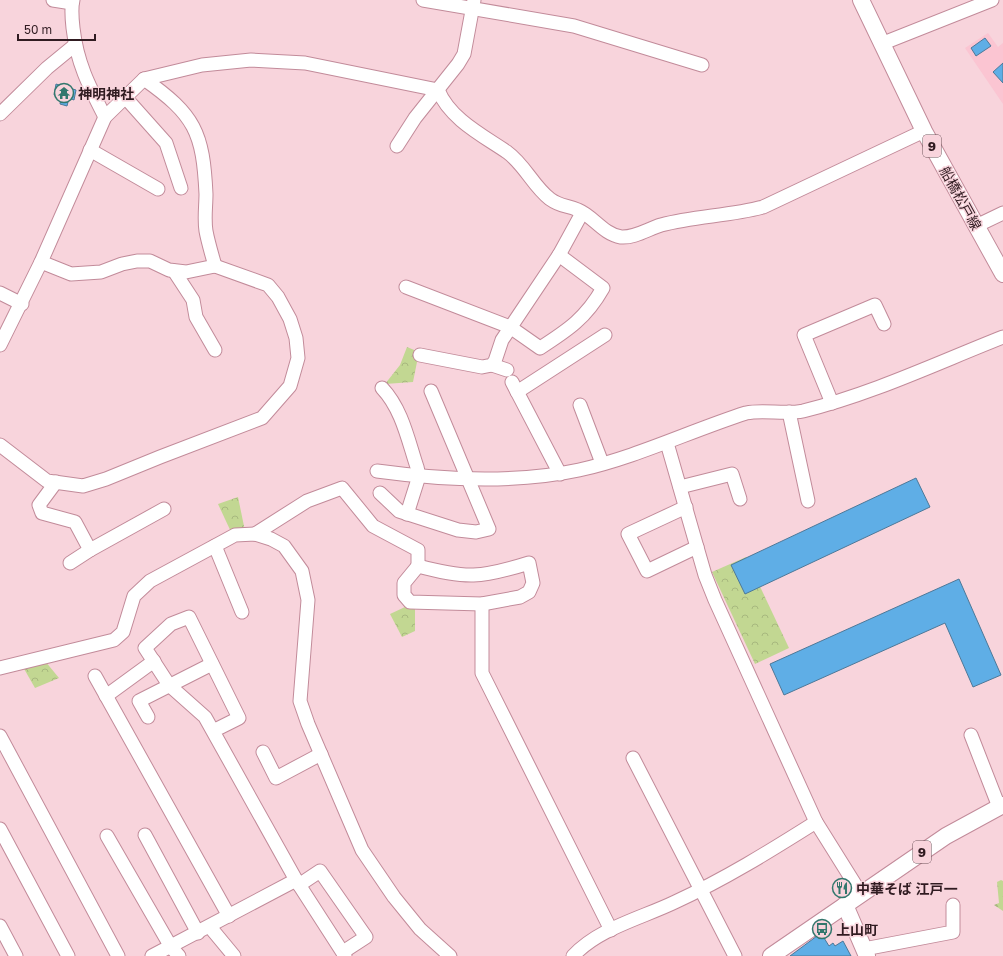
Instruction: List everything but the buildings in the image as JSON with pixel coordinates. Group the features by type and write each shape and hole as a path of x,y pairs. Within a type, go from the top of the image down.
{"main road":[{"name":"船橋松戸線","path":"865,4 881,44 924,131 1003,274"},
{"name":"9","path":"845,905 946,836 1001,806"},
{"path":"771,956 788,942 845,905 865,953"}],"street":[{"path":"53,0 73,2 75,45 83,73 105,117"},
{"path":"423,0 473,5 574,26 702,65"},
{"path":"881,44 992,0"},
{"path":"397,146 415,118 438,90 464,54 473,5"},
{"path":"0,114 47,68 75,45"},
{"path":"0,345 22,304 105,117 144,79 202,65 251,60 305,63 438,90 449,109 517,161 541,191 550,199 560,205 578,210 613,235 625,237 642,233 660,225 704,216 744,212 763,207 924,131"},
{"path":"144,79 167,95 186,114 198,134 204,162 206,230 215,266"},
{"path":"125,97 166,143 181,188"},
{"path":"90,150 158,189"},
{"path":"420,355 482,368 492,365 495,361 502,340 559,256 582,213"},
{"path":"976,226 1003,213"},
{"path":"406,287 510,328 540,348 573,327 595,303 603,288 559,256"},
{"path":"0,445 47,481 83,486 106,479 166,454 262,418 290,386 298,358 296,338 290,319 278,297 268,285 215,266 186,272 168,270 150,261 137,261 122,264 102,272 71,274 41,262"},
{"path":"174,271 194,300 196,317 215,350"},
{"path":"0,293 22,304"},
{"path":"832,403 804,335 875,305 884,324"},
{"path":"512,381 605,335"},
{"path":"377,471 419,476 506,479 560,474 667,443 701,428 746,413 801,411 832,403 861,394 1003,337"},
{"path":"492,365 512,381 560,474"},
{"path":"382,388 391,397 396,408 418,468 419,476 407,514"},
{"path":"380,493 400,511 407,514 458,530 476,532 489,529 466,478 431,390"},
{"path":"580,405 602,463"},
{"path":"790,412 808,501"},
{"path":"667,443 697,547 715,600 816,822 861,894"},
{"path":"680,487 732,474 740,499"},
{"path":"56,482 39,505 42,513 75,522 90,550"},
{"path":"255,534 307,501 342,488 373,526 418,550 418,566 404,583 404,595 410,602 482,604 520,597 529,592 533,583 528,563 497,573 474,576 450,575 418,566"},
{"path":"686,507 628,534 647,571 697,547"},
{"path":"70,562 164,509"},
{"path":"0,668 114,640 123,632 134,596 150,581 235,535 255,534 271,539 284,546 302,571 308,600 300,701 321,754 362,850 394,897 420,929 450,956"},
{"path":"214,546 242,612"},
{"path":"482,604 482,674 565,835 611,930"},
{"path":"152,956 175,952 204,930 229,916 298,882 320,871 366,937 344,954 298,882 205,717 169,685 144,648 171,624 189,617 239,718 213,731"},
{"path":"106,696 154,662"},
{"path":"148,717 139,701 212,664"},
{"path":"95,676 229,916"},
{"path":"971,735 1001,806"},
{"path":"0,736 118,956"},
{"path":"263,752 276,778 321,754"},
{"path":"633,758 735,956"},
{"path":"573,956 583,945 611,930 701,889 751,863 816,822"},
{"path":"0,829 68,956"},
{"path":"145,835 204,930 234,956"},
{"path":"107,836 175,952"},
{"path":"865,953 953,932 953,905"},
{"path":"0,926 16,956"}],"shaded area":[{"path":"988,33 998,47 1003,43 1003,104 965,48"}],"green space":[{"path":"407,347 419,352 413,382 385,384 400,365"},
{"path":"238,497 245,531 232,534 218,504"},
{"path":"746,557 789,648 755,664 712,572"},
{"path":"405,607 415,608 415,631 402,637 390,614"},
{"path":"45,661 59,678 35,688 23,667"},
{"path":"1001,880 1003,881 1003,911 994,905 999,903 997,882"}],"place":[{"name":"神明神社","path":"64,93"},
{"name":"中華そば 江戸一","path":"842,888"},
{"name":"上山町","path":"822,929"}]}
